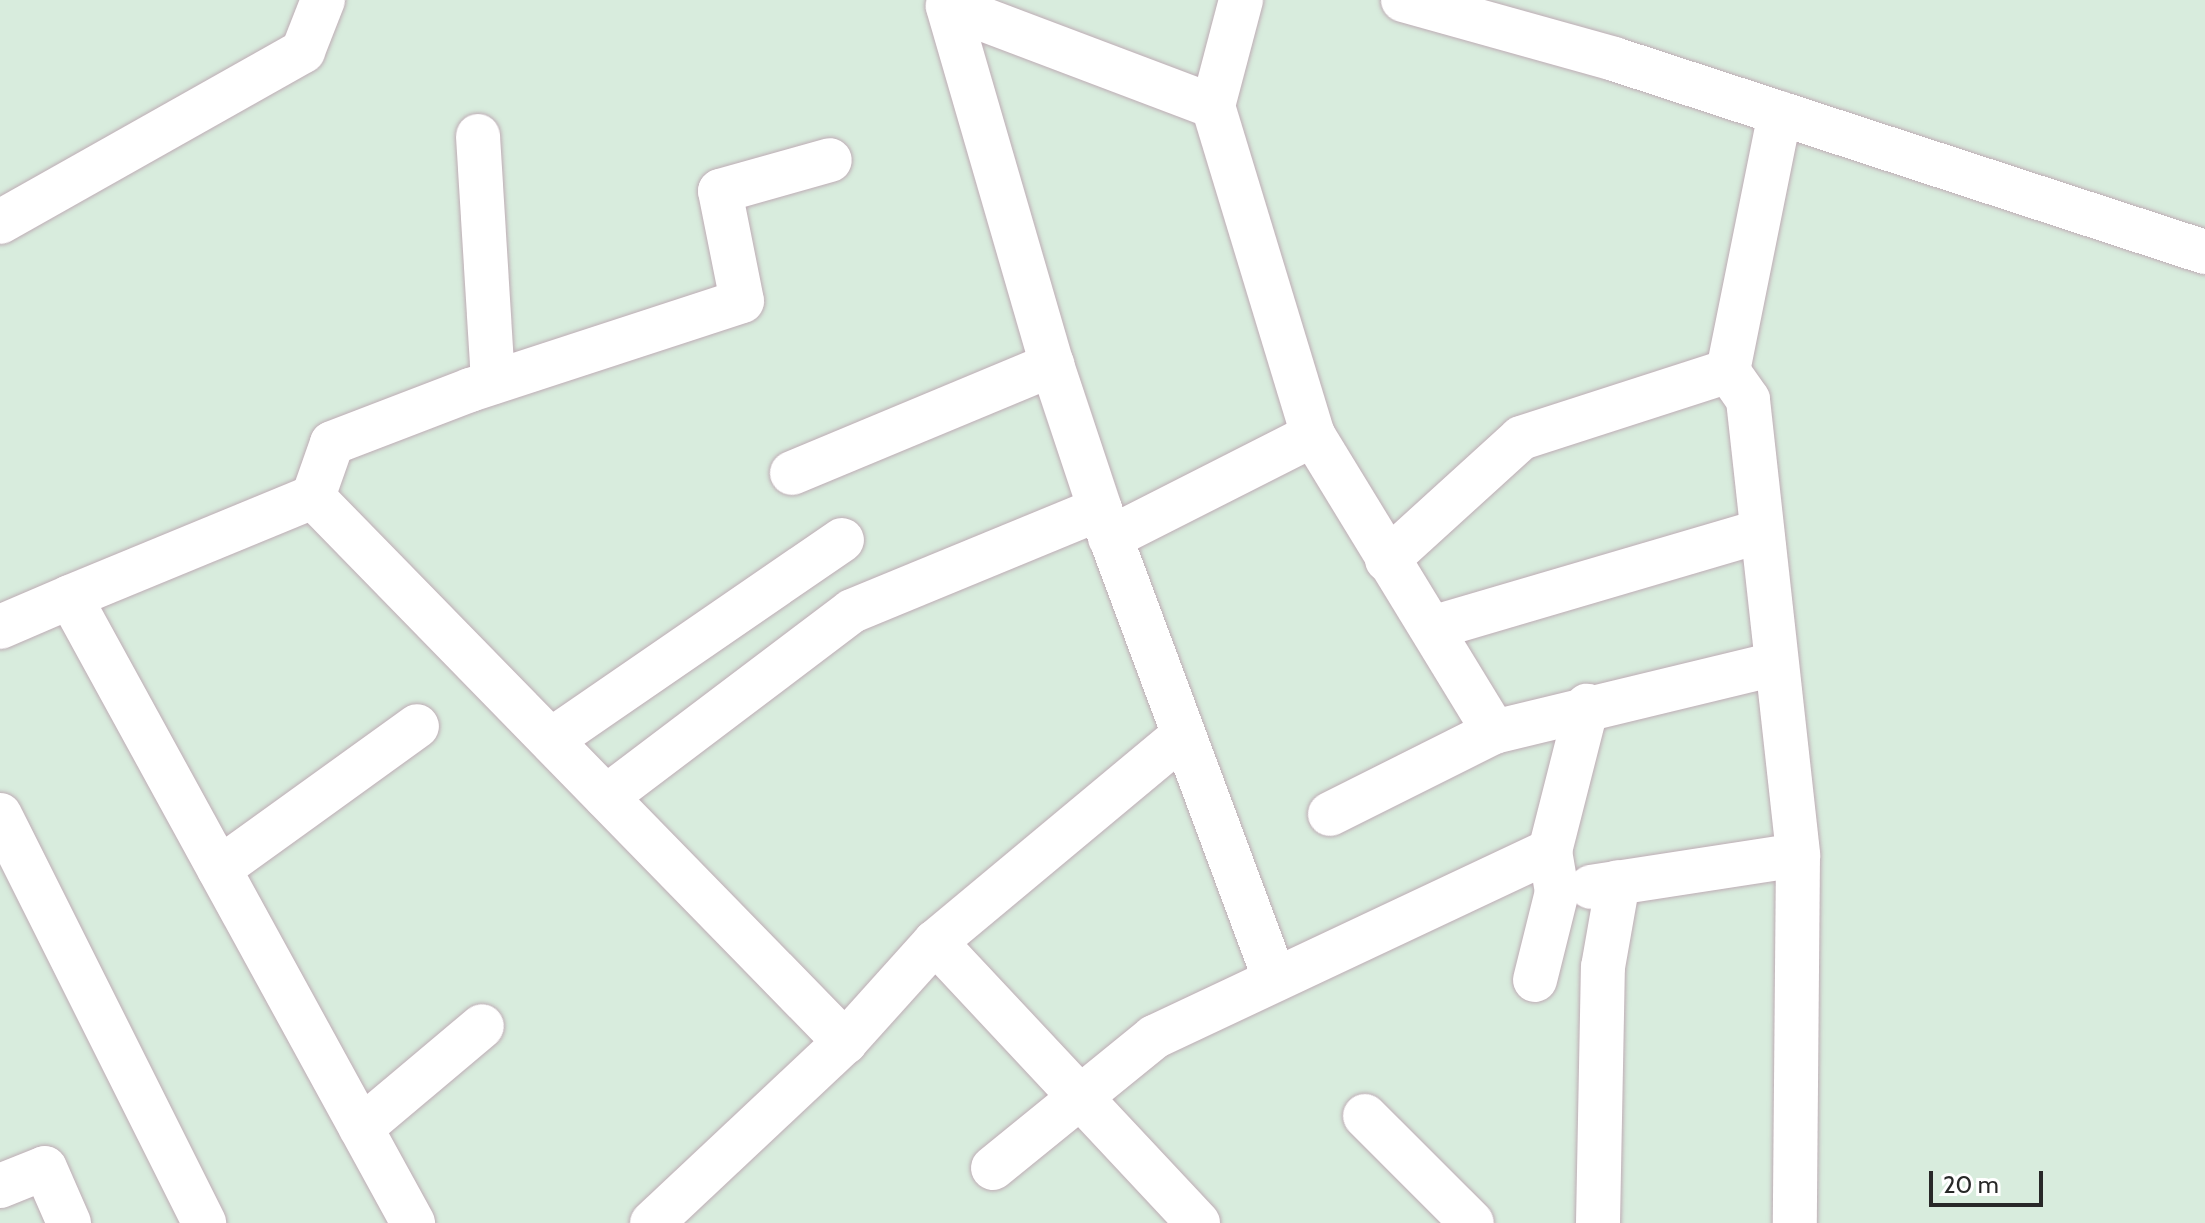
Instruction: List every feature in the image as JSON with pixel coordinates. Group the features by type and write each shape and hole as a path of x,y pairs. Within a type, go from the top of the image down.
{"street":[{"path":"0,222 303,51 323,0"},
{"path":"1241,0 1213,106 1313,435 1494,732"},
{"path":"1403,0 1614,59 2205,252"},
{"path":"938,3 1213,106"},
{"path":"938,3 1105,523 1181,737 1274,977"},
{"path":"1780,113 1728,371 1748,400 1759,532 1798,855 1795,1223"},
{"path":"478,136 493,382"},
{"path":"0,627 313,497 332,443 493,382 742,301 720,191 830,160"},
{"path":"792,473 1052,365"},
{"path":"1387,560 1521,438 1728,371"},
{"path":"606,797 852,611 1105,523 1313,435"},
{"path":"313,497 845,1042"},
{"path":"1432,628 1759,532"},
{"path":"551,740 842,540"},
{"path":"70,597 413,1223"},
{"path":"1330,814 1494,732 1587,706 1775,664"},
{"path":"1535,980 1553,872 1587,706"},
{"path":"219,869 417,726"},
{"path":"652,1223 845,1042 935,942 1181,737"},
{"path":"0,815 204,1223"},
{"path":"993,1168 1154,1037 1274,977 1553,872 1618,882 1798,855"},
{"path":"1598,1223 1603,967 1618,882"},
{"path":"935,942 1198,1223"},
{"path":"361,1128 482,1026"},
{"path":"1365,1116 1472,1223"},
{"path":"0,1186 45,1168 69,1223"}]}
